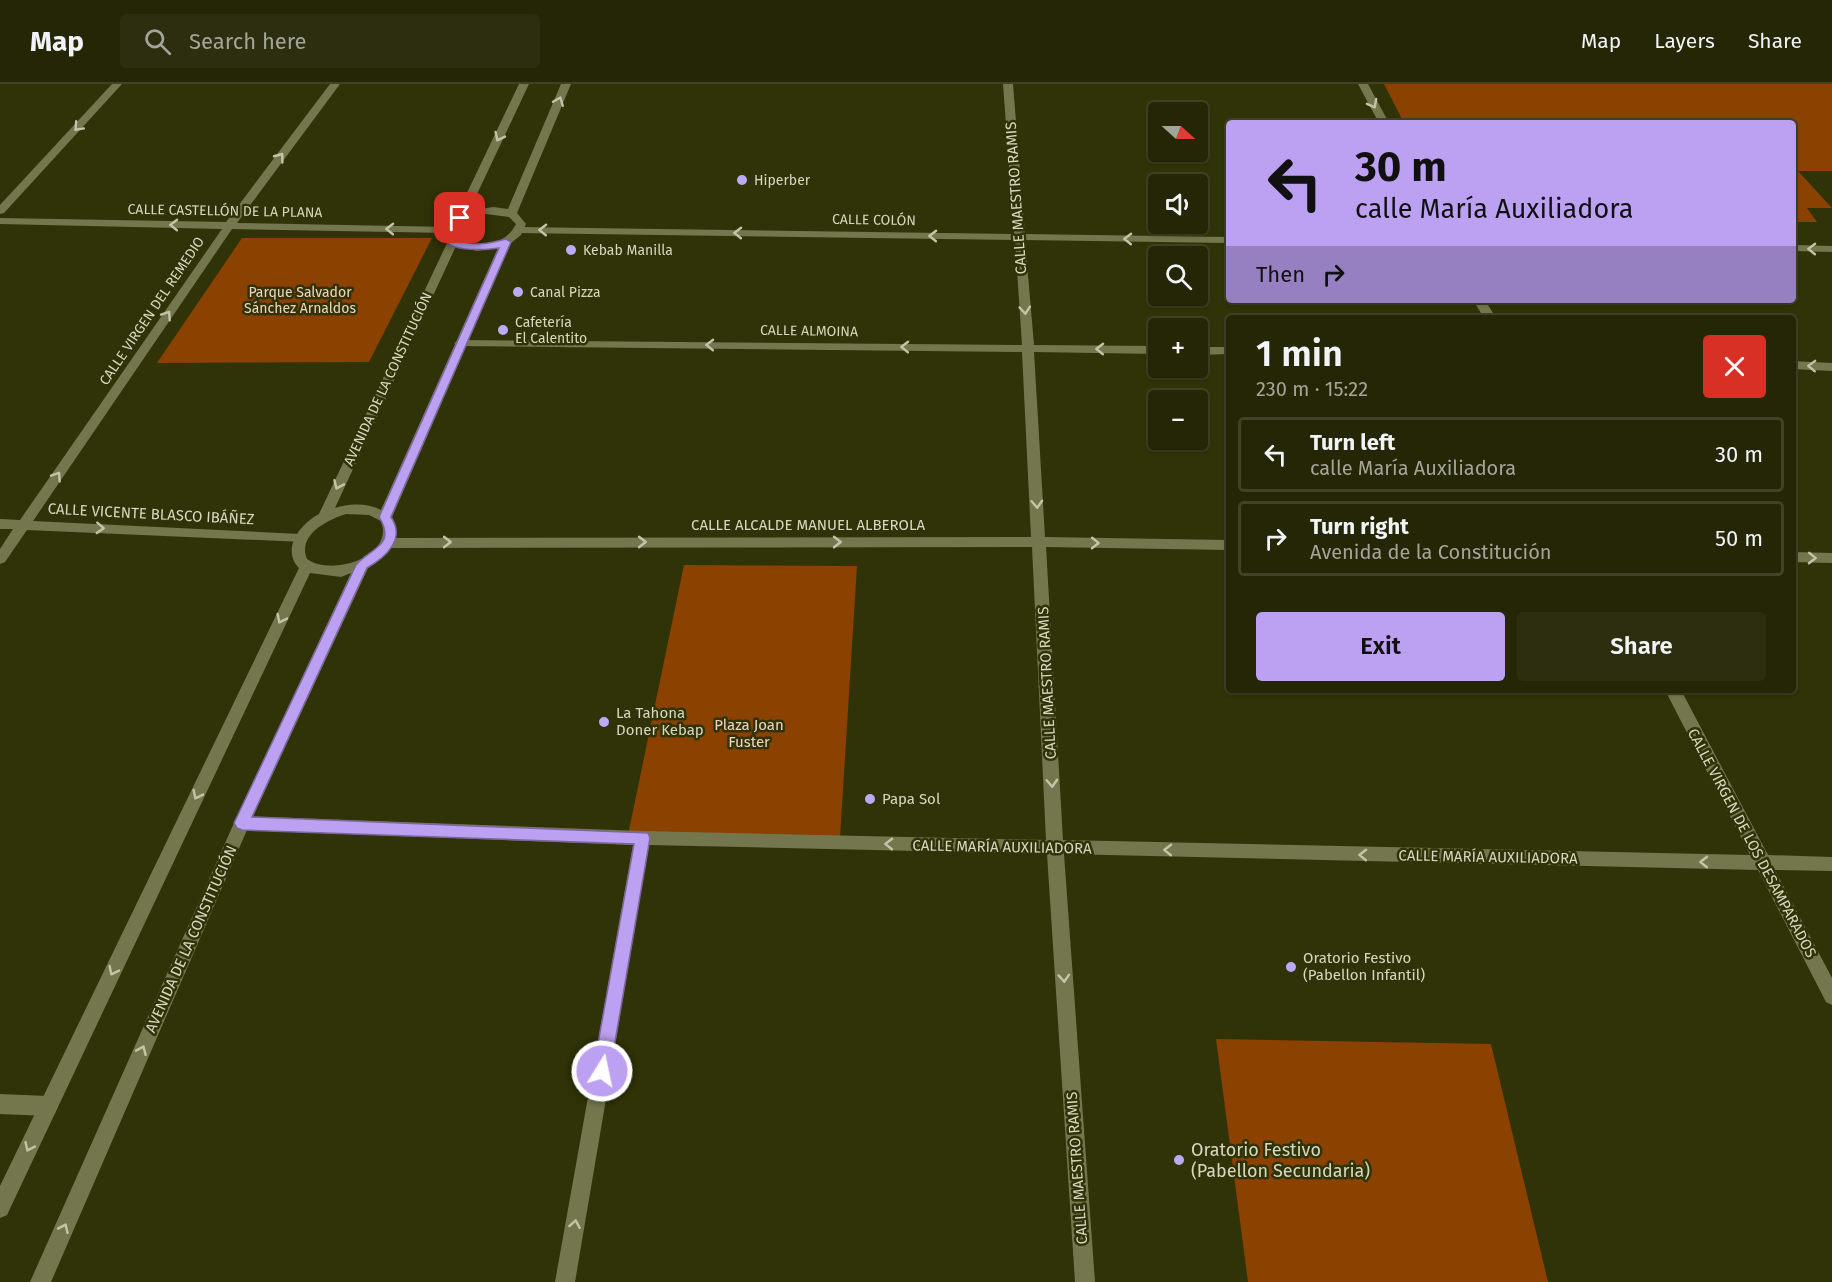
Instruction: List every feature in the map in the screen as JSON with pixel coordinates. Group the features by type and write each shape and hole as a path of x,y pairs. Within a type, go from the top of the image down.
{"street":[{"path":"0,211 117,84"},
{"name":"CALLE VIRGEN DEL REMEDIO","path":"0,559 228,226 335,84"},
{"path":"460,218 524,84"},
{"path":"512,213 566,84"},
{"name":"CALLE MAESTRO RAMIS","path":"1008,84 1028,348 1056,848 1085,1282"},
{"path":"1363,84 1381,120"},
{"path":"385,517 506,242 519,230 521,224 512,213 503,211 481,211 460,218"},
{"name":"AVENIDA DE LA CONSTITUCIÓN","path":"324,517 460,218"},
{"name":"CALLE CASTELLÓN DE LA PLANA","path":"0,221 228,226 451,236 471,248 496,246 506,242"},
{"name":"CALLE COLÓN","path":"519,230 1226,240"},
{"path":"1796,249 1832,249"},
{"name":"CALLE ALMOINA","path":"460,344 1148,350"},
{"path":"1208,351 1226,351"},
{"path":"1796,365 1832,367"},
{"path":"361,509 375,511 385,517 391,526 388,543 376,557 362,565 347,571 332,573 317,571 299,559 297,549 300,539 307,529 324,517 346,510 361,509"},
{"name":"CALLE VICENTE BLASCO IBÁÑEZ","path":"0,524 300,539"},
{"name":"CALLE ALCALDE MANUEL ALBEROLA","path":"388,543 1040,542 1226,546"},
{"path":"1796,557 1832,558"},
{"name":"AVENIDA DE LA CONSTITUCIÓN","path":"40,1282 242,823 362,565"},
{"path":"0,1208 307,566"},
{"name":"CALLE VIRGEN DE LOS DESAMPARADOS","path":"1674,693 1832,996"},
{"name":"CALLE MARÍA AUXILIADORA","path":"242,823 642,838 1832,864"},
{"path":"565,1282 642,838"},
{"path":"0,1104 48,1106"}],"green space":[{"path":"1384,84 1832,84 1832,171 1798,171 1832,208 1807,208 1817,222 1796,222 1796,120 1402,120"},
{"name":"Parque Salvador Sánchez Arnaldos","path":"242,238 432,238 369,362 157,363"},
{"name":"Plaza Joan Fuster","path":"684,565 857,566 840,838 628,835"},
{"path":"1216,1039 1491,1044 1548,1282 1248,1282"}],"place":[{"name":"Hiperber","path":"742,180"},
{"name":"Kebab Manilla","path":"571,250"},
{"name":"Canal Pizza","path":"518,292"},
{"name":"Cafetería El Calentito","path":"503,330"},
{"name":"La Tahona Doner Kebap","path":"604,722"},
{"name":"Papa Sol","path":"870,799"},
{"name":"Oratorio Festivo (Pabellon Infantil)","path":"1291,967"},
{"name":"Oratorio Festivo (Pabellon Secundaria)","path":"1179,1160"}],"route":[{"path":"460,218 449,230 449,236 453,242 471,248 483,248 506,242 385,517 391,526 388,543 376,557 362,565 242,823 642,838 602,1071"}]}
